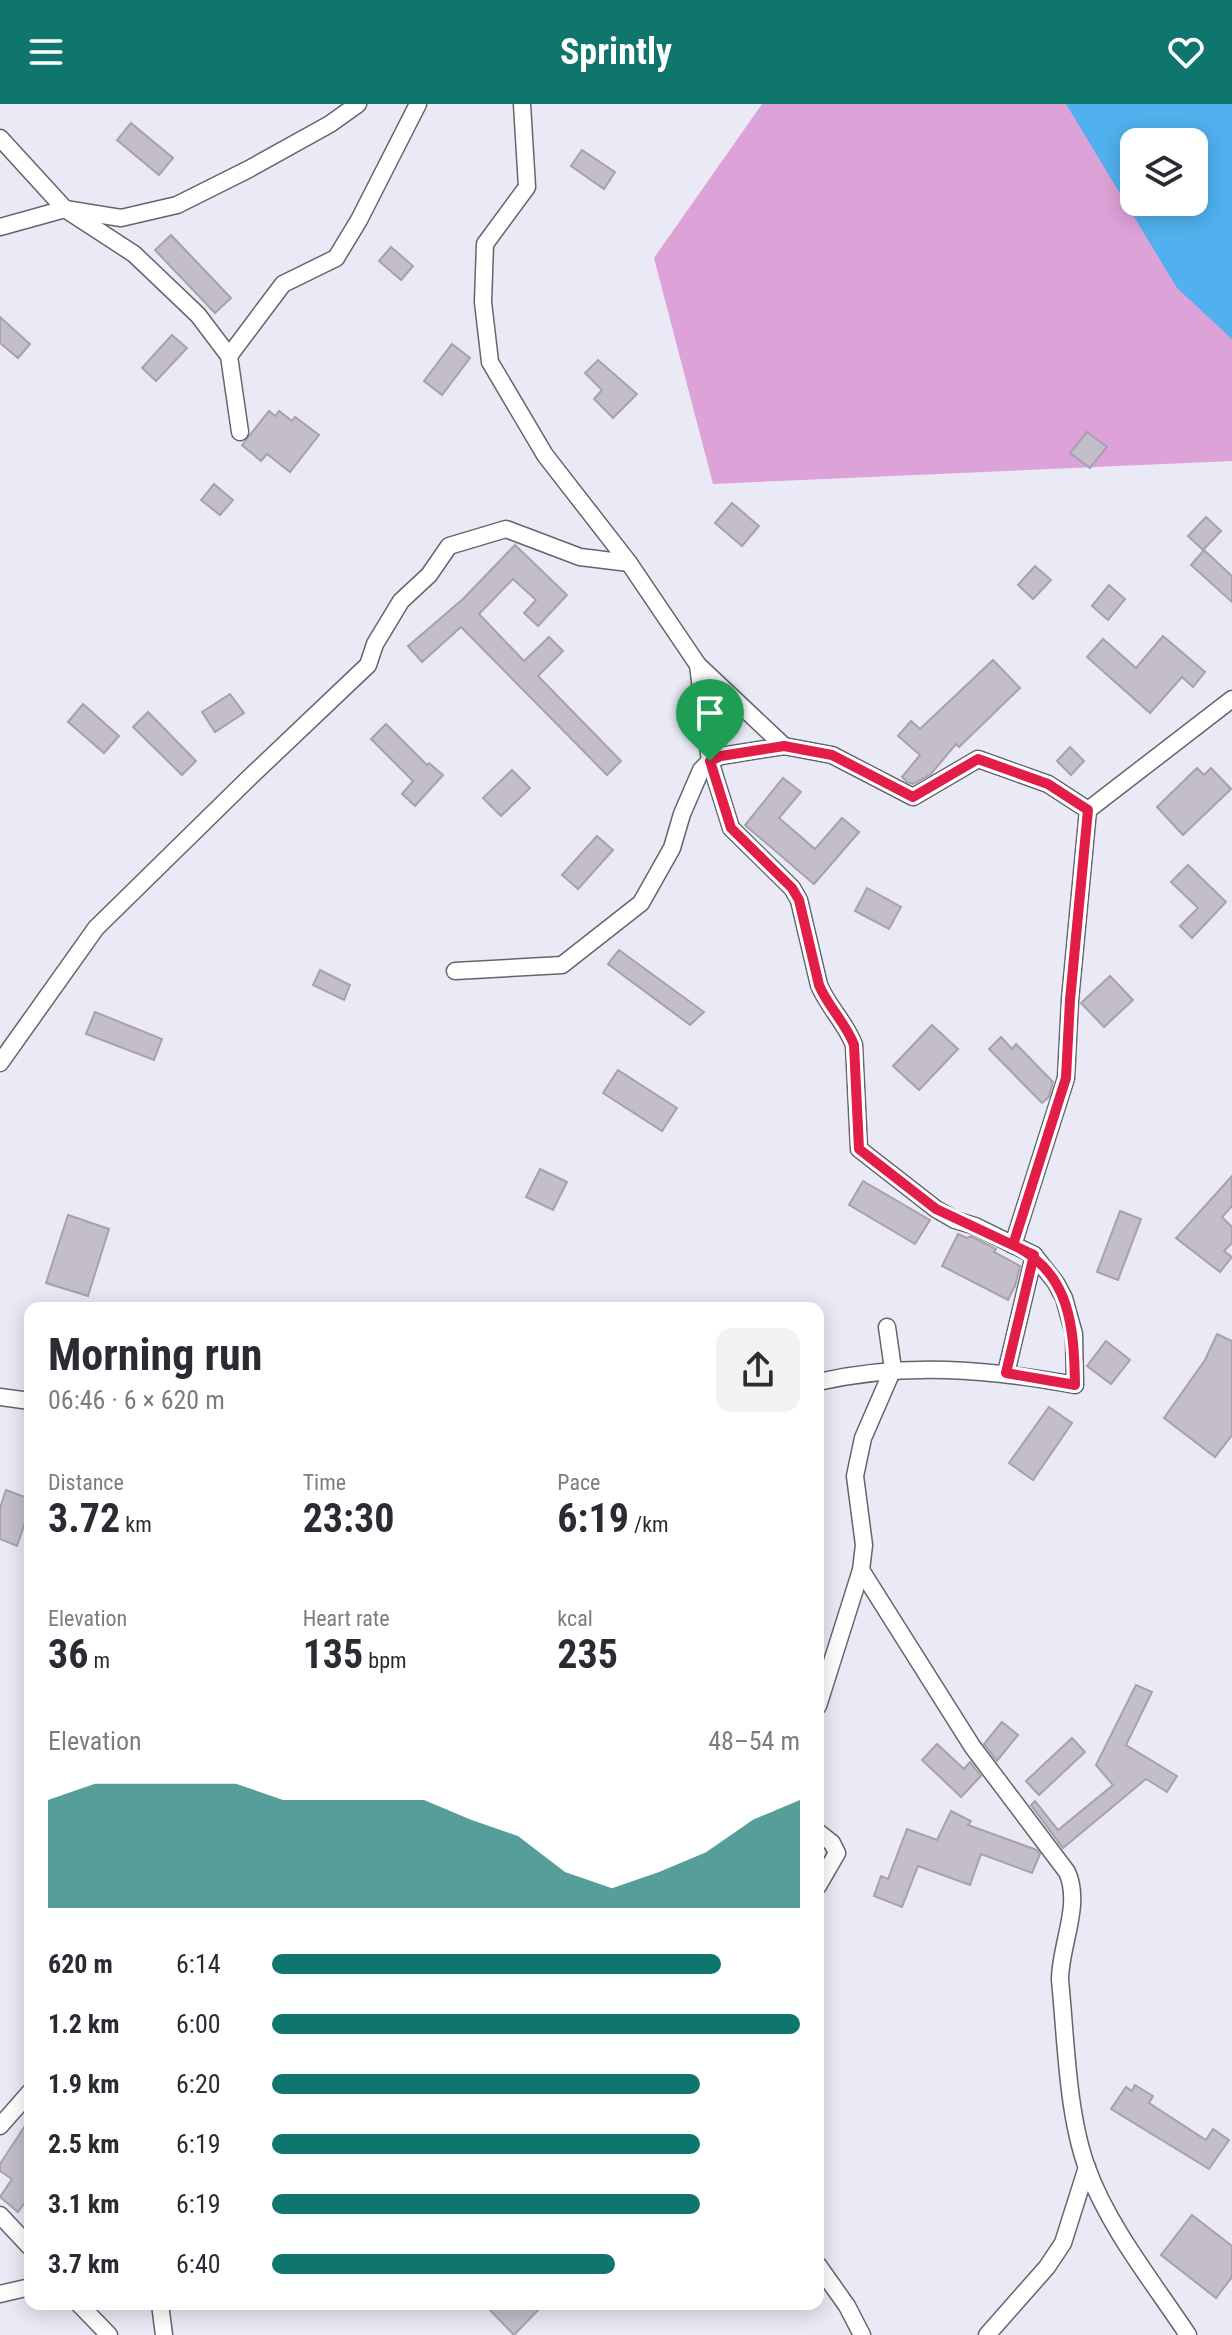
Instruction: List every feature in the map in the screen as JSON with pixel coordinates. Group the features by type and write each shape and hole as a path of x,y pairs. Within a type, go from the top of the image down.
{"street":[{"path":"0,227 65,209 121,218 177,205 317,132 358,104"},
{"path":"229,356 283,284 336,258 359,220 418,104"},
{"path":"522,104 527,187 485,244 483,302 490,362 509,399 545,455 629,563 698,665 784,746"},
{"path":"0,138 65,209 134,254 198,315 229,356 240,432"},
{"path":"0,1063 96,928 368,665 375,644 401,601 429,575 449,546 506,529 580,557 629,563"},
{"path":"698,665 710,761 731,828 792,888 799,900 819,985 854,1045 859,1149 936,1209 1034,1255 1064,1298 1074,1334 1075,1385 1006,1373 893,1369 824,1381"},
{"path":"1013,1245 1066,1078 1088,810 1232,699"},
{"path":"455,971 562,965 641,903 672,848 682,814 701,770 721,756 784,746 832,755 913,797 978,759 1048,784 1088,810"},
{"path":"1006,1373 1034,1255"},
{"path":"824,1687 861,1570 864,1545 855,1476 863,1438 893,1369 887,1327"},
{"path":"0,1397 24,1400"},
{"path":"861,1570 972,1746 1067,1872 1073,1885 1060,1960 1060,1980 1076,2126 1087,2167 1105,2208 1188,2335"},
{"path":"824,1837 837,1853 824,1876"},
{"path":"0,2126 24,2099"},
{"path":"987,2335 1047,2267 1063,2243 1087,2167"},
{"path":"0,2215 24,2241"},
{"path":"824,2273 847,2306 862,2335"},
{"path":"0,2294 24,2288"},
{"path":"85,2310 109,2335"},
{"path":"161,2310 164,2335"}],"shaded area":[{"path":"762,104 1232,104 1232,461 713,484 654,258"}],"water":[{"path":"1066,104 1232,104 1232,339 1177,288 1134,216 1208,216 1208,128 1120,128 1120,194"}],"building":[{"path":"131,123 173,158 159,175 117,140"},
{"path":"582,150 615,172 604,189 571,166"},
{"path":"171,235 231,298 215,313 155,250"},
{"path":"391,247 413,266 401,280 379,261"},
{"path":"0,317 30,344 18,358 0,343"},
{"path":"172,335 187,348 156,381 142,368"},
{"path":"452,344 470,358 442,395 424,381"},
{"path":"598,360 637,394 613,418 594,399 602,390 585,373"},
{"path":"269,411 275,416 279,411 292,421 295,417 319,435 290,472 267,454 261,461 242,445"},
{"path":"1087,432 1107,447 1090,468 1070,453"},
{"path":"214,484 233,500 220,515 201,500"},
{"path":"732,503 759,526 742,546 715,523"},
{"path":"1206,517 1221,531 1203,550 1188,536"},
{"path":"515,545 567,595 538,626 524,613 536,600 513,579 479,614 524,661 549,637 563,651 538,676 621,761 607,775 461,627 422,662 408,646 463,599"},
{"path":"1204,550 1232,576 1232,602 1191,565"},
{"path":"1035,566 1051,580 1033,599 1018,585"},
{"path":"1109,585 1125,599 1108,620 1092,606"},
{"path":"1163,636 1205,672 1193,687 1182,677 1150,713 1087,657 1103,639 1136,668"},
{"path":"993,660 1020,688 959,747 956,744 931,774 913,784 907,782 902,777 920,755 898,736 911,721 920,729"},
{"path":"230,694 244,713 215,732 202,712"},
{"path":"83,704 119,736 104,753 68,722"},
{"path":"148,712 196,761 182,775 133,727"},
{"path":"386,724 427,765 429,763 443,775 415,806 402,794 413,781 371,739"},
{"path":"1070,747 1084,761 1071,775 1057,761"},
{"path":"1197,768 1204,775 1211,768 1231,789 1183,835 1157,807"},
{"path":"512,770 530,788 501,816 483,798"},
{"path":"783,778 801,792 779,818 815,849 842,818 859,832 814,884 745,825"},
{"path":"597,836 613,850 578,889 562,875"},
{"path":"1188,865 1226,902 1192,938 1180,926 1198,908 1171,882"},
{"path":"867,888 901,907 889,929 855,911"},
{"path":"619,950 704,1012 690,1025 608,964"},
{"path":"320,970 350,985 344,1000 313,985"},
{"path":"1110,976 1133,1000 1104,1027 1081,1003"},
{"path":"95,1012 162,1039 154,1060 86,1034"},
{"path":"932,1025 958,1049 919,1090 893,1066"},
{"path":"1001,1037 1012,1049 1016,1044 1053,1082 1049,1097 1042,1103 989,1049"},
{"path":"618,1070 677,1108 662,1131 603,1093"},
{"path":"540,1169 567,1182 553,1210 526,1197"},
{"path":"1232,1176 1232,1206 1222,1217 1232,1227 1232,1243 1224,1251 1232,1257 1220,1272 1176,1238"},
{"path":"863,1181 930,1220 915,1244 849,1205"},
{"path":"1120,1211 1141,1219 1118,1280 1097,1272"},
{"path":"68,1215 109,1229 88,1296 46,1283"},
{"path":"958,1234 967,1238 971,1236 1020,1266 1008,1300 942,1266"},
{"path":"1217,1334 1232,1341 1232,1435 1215,1457 1164,1418 1205,1360"},
{"path":"1106,1341 1130,1360 1111,1384 1087,1366"},
{"path":"1049,1407 1072,1423 1033,1480 1009,1463"},
{"path":"6,1490 24,1497 24,1526 17,1546 0,1539 0,1508"},
{"path":"1136,1685 1152,1692 1126,1745 1177,1776 1167,1792 1146,1779 1063,1848 1031,1805 1035,1801 1058,1830 1113,1785 1096,1765"},
{"path":"1002,1722 1018,1735 997,1761 984,1744"},
{"path":"1072,1738 1085,1752 1039,1795 1026,1781"},
{"path":"937,1744 964,1769 970,1762 981,1776 961,1797 922,1760"},
{"path":"951,1811 971,1821 968,1825 1037,1850 1040,1854 1032,1873 981,1854 970,1885 918,1866 902,1907 874,1896 881,1876 888,1879 907,1829 937,1840"},
{"path":"1135,2085 1153,2096 1149,2103 1206,2140 1213,2129 1229,2140 1209,2169 1111,2109 1126,2087 1132,2091"},
{"path":"24,2127 24,2204 18,2212 0,2197 12,2179 0,2171 0,2164"},
{"path":"1192,2215 1232,2246 1232,2277 1216,2298 1161,2255"},
{"path":"490,2310 538,2310 514,2335"}],"route":[{"path":"710,761 721,756 784,746 832,755 913,797 978,759 1048,784 1088,810 1066,1078 1013,1245 1034,1255 1064,1298 1074,1334 1075,1385 1006,1373 1034,1255 936,1209 859,1149 854,1045 819,985 799,900 792,888 731,828 710,761"}]}
